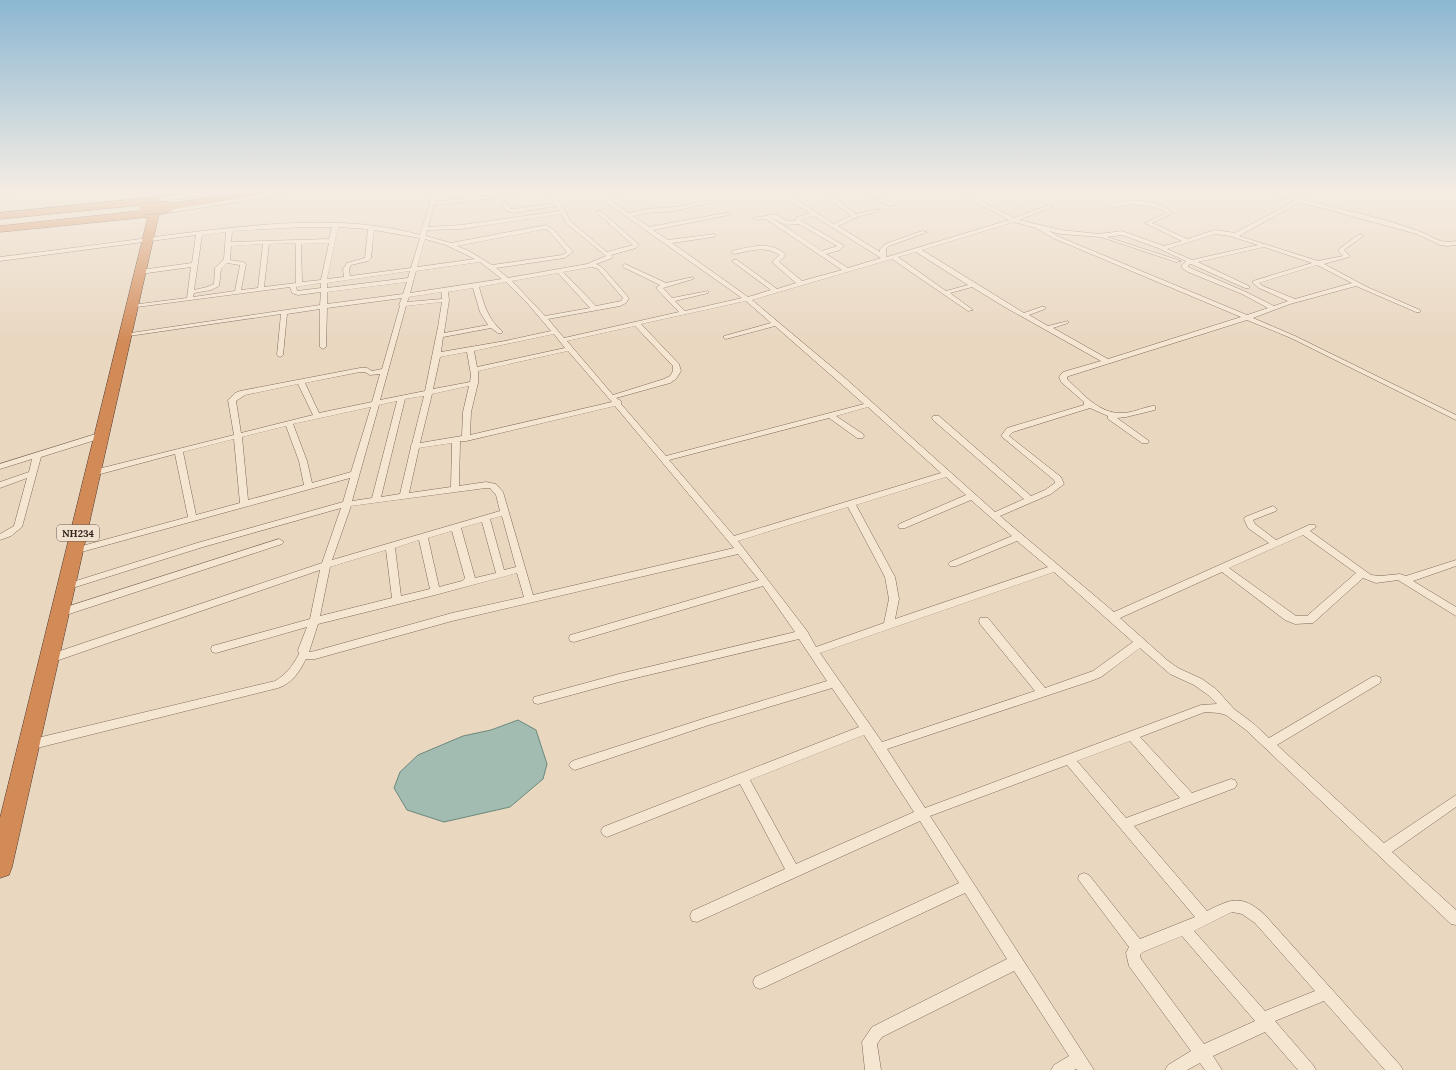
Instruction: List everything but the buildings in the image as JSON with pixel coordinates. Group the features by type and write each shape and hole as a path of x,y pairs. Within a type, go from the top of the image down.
{"highway":[{"name":"NH234","path":"0,867 124,336 148,243"}],"street":[{"path":"0,259 126,243"},
{"path":"191,295 197,243"},
{"path":"131,307 191,295 209,289 216,285 218,268 227,260 228,244 248,243"},
{"path":"261,289 266,243"},
{"path":"297,243 296,284 293,291 296,293 410,280"},
{"path":"323,347 324,280 332,243"},
{"path":"347,278 346,269 349,264 366,260 368,258 370,243"},
{"path":"28,745 278,684 291,676 304,654 303,650 314,621 326,565 347,504 354,474 376,402 421,243"},
{"path":"446,243 493,267 528,299 665,459 765,582 803,634 835,683 903,780 922,814 1083,1065 1059,1070"},
{"path":"451,245 462,243"},
{"path":"493,267 564,256 570,252 562,243"},
{"path":"587,266 610,257 593,243"},
{"path":"606,254 634,247 636,245 634,243"},
{"path":"668,243 747,299 1018,538 1056,568 1174,671 1198,682 1212,692 1456,919"},
{"path":"807,243 847,270"},
{"path":"822,253 838,249 840,246 835,243"},
{"path":"862,243 945,293 970,310"},
{"path":"888,258 883,248 890,243"},
{"path":"562,340 747,299 941,243"},
{"path":"1069,243 1299,340 1456,418"},
{"path":"1123,243 1190,263"},
{"path":"1148,243 1190,263 1248,287"},
{"path":"1161,248 1166,248 1181,243"},
{"path":"1257,243 1318,263 1356,284 1418,311"},
{"path":"1257,284 1255,282 1257,280 1347,256 1341,250 1351,243"},
{"path":"1443,243 1453,245 1456,243"},
{"path":"1264,245 1190,263 1185,266 1185,268 1273,308"},
{"path":"734,252 764,246 773,248 783,255 775,262 801,284"},
{"path":"918,250 1023,315 1106,361"},
{"path":"227,260 230,263 243,264 238,292"},
{"path":"191,295 238,292 481,260"},
{"path":"735,261 776,291"},
{"path":"140,272 194,265"},
{"path":"124,336 284,312 476,286 593,265 600,268 626,298 624,302 620,304 543,318"},
{"path":"625,266 665,285"},
{"path":"559,271 595,309"},
{"path":"684,314 659,290 659,288 690,278"},
{"path":"1237,291 1257,284 1294,301"},
{"path":"1145,441 1108,415 1089,404 1064,380 1063,377 1072,372 1106,361 1249,318 1294,301 1356,284"},
{"path":"945,293 973,285"},
{"path":"476,286 483,313 493,326 500,332"},
{"path":"404,496 414,446 429,392 446,300 445,290"},
{"path":"670,300 706,292"},
{"path":"402,305 446,300"},
{"path":"1023,315 1042,308"},
{"path":"280,355 284,312"},
{"path":"1047,328 1066,322"},
{"path":"414,446 466,439 522,427 615,400 667,381 673,377 677,371 676,366 637,324"},
{"path":"726,337 776,324"},
{"path":"440,336 493,326"},
{"path":"436,355 470,350 555,332"},
{"path":"474,370 570,349"},
{"path":"466,439 466,412 474,383 474,370 470,350"},
{"path":"244,503 238,436 232,400 234,397 244,393 360,370 366,370 370,373 384,371"},
{"path":"301,382 316,416"},
{"path":"93,473 316,416 376,402 474,383"},
{"path":"376,500 402,397"},
{"path":"993,516 1052,490 1060,484 1058,479 1009,440 1005,436 1006,433 1010,430 1080,410 1087,407 1089,404"},
{"path":"665,459 869,405"},
{"path":"1108,415 1121,417 1152,408"},
{"path":"831,416 860,436"},
{"path":"936,418 1030,500"},
{"path":"289,423 303,461 308,486"},
{"path":"0,467 102,435"},
{"path":"455,489 456,440"},
{"path":"179,452 192,517"},
{"path":"0,537 8,534 18,527 38,454"},
{"path":"0,485 32,474"},
{"path":"74,551 192,517 354,474"},
{"path":"732,540 947,474"},
{"path":"66,587 200,545 347,504 455,489 493,486 500,494 529,598"},
{"path":"902,526 972,496"},
{"path":"851,504 890,577 894,599 889,625"},
{"path":"1273,509 1248,519 1251,526 1276,544"},
{"path":"49,659 326,565 505,512"},
{"path":"485,518 501,575"},
{"path":"456,527 470,578 465,584"},
{"path":"1113,617 1308,529 1368,577 1377,580 1395,576 1406,580 1456,612"},
{"path":"423,537 435,592"},
{"path":"953,564 1018,538"},
{"path":"60,613 279,542"},
{"path":"390,547 397,601"},
{"path":"304,654 309,656 315,655 452,617 740,550"},
{"path":"1406,580 1456,563"},
{"path":"814,651 1056,568"},
{"path":"1223,568 1288,617 1303,621 1309,620 1362,573"},
{"path":"216,649 314,621 435,592 521,569"},
{"path":"574,638 765,582"},
{"path":"984,621 1044,693"},
{"path":"538,700 618,678 803,634"},
{"path":"880,747 1044,693 1096,674 1140,642"},
{"path":"1268,744 1376,680"},
{"path":"575,765 709,721 835,683"},
{"path":"697,916 922,814 1206,708 1220,707 1234,714"},
{"path":"607,831 867,729"},
{"path":"1132,736 1190,800"},
{"path":"1069,759 1204,919"},
{"path":"743,778 793,872"},
{"path":"1124,824 1231,784"},
{"path":"1383,851 1456,800"},
{"path":"1084,879 1138,947"},
{"path":"760,982 968,885"},
{"path":"1214,1070 1134,961 1133,953 1138,947 1184,929 1231,906 1239,906 1248,909 1263,922 1394,1070"},
{"path":"1184,929 1308,1070"},
{"path":"873,1070 869,1042 877,1032 1017,962"},
{"path":"1263,1019 1320,996 1325,992"},
{"path":"1173,1070 1201,1054 1261,1026 1263,1019"}],"shaded area":[{"path":"518,720 536,730 547,764 543,779 510,807 444,822 407,810 394,788 400,772 418,755 463,736 491,730"}]}
